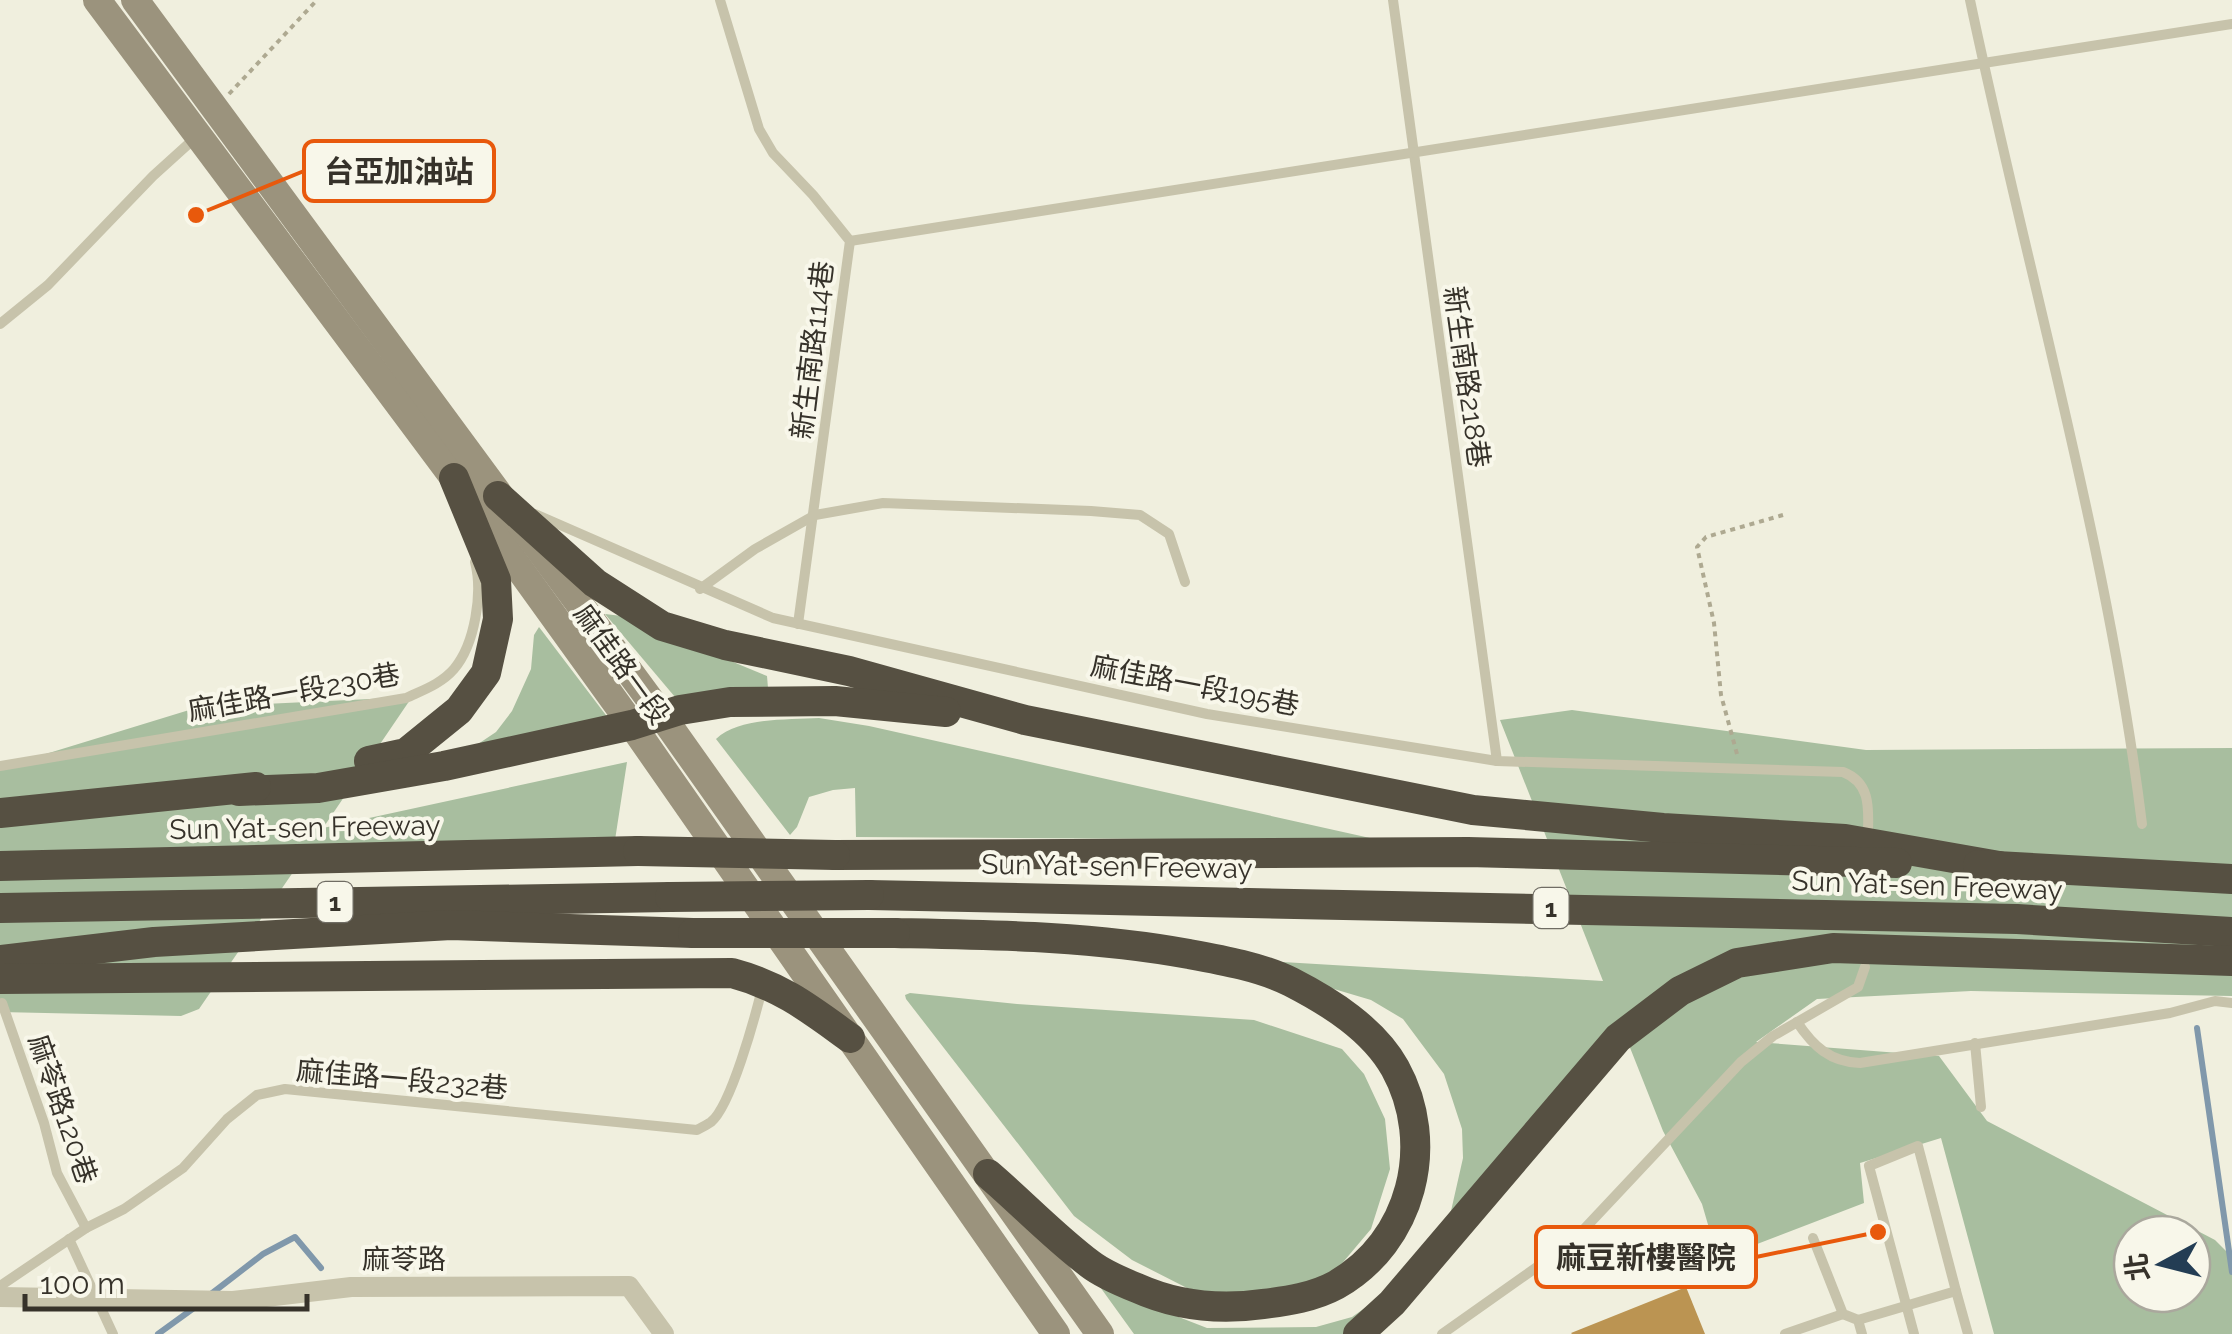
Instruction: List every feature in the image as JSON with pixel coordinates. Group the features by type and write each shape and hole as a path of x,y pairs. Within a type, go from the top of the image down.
{"highway":[{"path":"239,791 406,752 459,710 486,673 498,619 496,580 454,478"},
{"path":"498,496 596,583 662,626 724,645 849,671 1025,720 1473,810 1663,828 1845,839 1999,866"},
{"path":"0,813 239,791 318,788 444,766 632,726 680,710 730,702 788,700 1025,720"},
{"name":"Sun Yat-sen Freeway","path":"0,866 638,851 836,855 1468,852 1999,866 2232,878"},
{"name":"Sun Yat-sen Freeway","path":"0,908 869,895 2017,918 2232,932"},
{"path":"0,960 154,942 451,924 1121,942 1222,960 1287,980 1330,1004 1364,1030 1393,1064 1408,1095 1415,1128 1414,1177 1400,1220 1380,1250 1334,1286 1294,1300 1237,1308 1183,1304 1140,1290 1092,1266 988,1174"},
{"path":"1358,1334 1405,1289 1618,1038 1680,991 1737,964 1833,948 2232,962"},
{"path":"1,991 732,973 790,994 850,1038"}],"main road":[{"name":"麻佳路一段","path":"97,0 454,478 1056,1334"},
{"name":"麻佳路一段","path":"135,0 662,716 1100,1334"}],"street":[{"name":"麻苓路","path":"0,1298 225,1301 352,1287 628,1286 664,1334"}],"lane":[{"name":"新生南路114巷","path":"720,0 760,129 773,153 850,242 798,624"},
{"name":"新生南路218巷","path":"1393,0 1496,761"},
{"path":"1970,0 2089,530 2132,740 2142,824"},
{"path":"850,242 2232,24"},
{"path":"0,324 48,285 199,134"},
{"name":"麻佳路一段230巷","path":"0,766 406,698 434,685 455,668 473,630 478,573 454,478"},
{"name":"麻佳路一段195巷","path":"498,496 750,608 798,624 1207,714 1496,761 1844,772 1851,774 1865,790 1868,830"},
{"path":"698,590 755,549 815,515 883,503 1140,515 1170,534 1186,582"},
{"path":"1442,1334 1579,1236 1741,1062 1797,1022 1858,987 1864,967"},
{"name":"麻佳路一段232巷","path":"0,1286 183,1168 228,1119 257,1095 286,1090 697,1130 713,1121 723,1102 751,1030 764,982"},
{"name":"麻苓路120巷","path":"1,991 57,1173 86,1228"},
{"path":"1797,1022 1818,1048 1849,1063 2170,1014 2216,1002 2232,1003"},
{"path":"1975,1044 1981,1106"},
{"path":"1914,1334 1869,1166 1918,1146 1968,1334"},
{"path":"1813,1238 1843,1314"},
{"path":"70,1239 113,1334"},
{"path":"1785,1334 1843,1314 1858,1320 1956,1291"},
{"path":"1858,1320 1862,1334"}],"path":[{"path":"214,107 317,0"},
{"path":"1740,768 1720,694 1714,623 1696,551 1698,543 1706,537 1783,515"}],"green space":[{"path":"605,614 622,616 767,676 768,688 691,716"},
{"path":"539,627 621,735 475,746 496,732 512,711 531,669 534,635"},
{"path":"412,697 323,828 627,762 615,840 311,846 199,1009 181,1016 0,1012 0,768 199,707"},
{"path":"1572,710 1866,750 2232,748 2232,996 1971,991 1817,999 1756,1042 1939,1056 1987,1121 2165,1214 2112,1214 2112,1314 2212,1314 2212,1238 2232,1257 2232,1334 1994,1334 1941,1138 1860,1163 1864,1203 1718,1259 1702,1204 1663,1131 1625,1035 1357,1334 1134,1334 1064,1237 1171,1314 1207,1328 1316,1327 1352,1317 1399,1284 1451,1211 1463,1158 1462,1129 1444,1074 1403,1019 1371,1000 1233,959 1603,981 1500,720"},
{"path":"819,718 1379,840 856,837 855,788 809,797 790,835 716,739 751,723"},
{"path":"905,995 1254,1020 1342,1049 1364,1074 1385,1119 1390,1169 1371,1229 1339,1267 1296,1292 1236,1301 1187,1288 1132,1260 1074,1216 906,999"}],"building":[{"path":"1686,1287 1705,1334 1571,1333"}],"waterway":[{"path":"2197,1028 2232,1272"},
{"path":"211,1294 263,1254 295,1237 321,1268"},
{"path":"158,1334 198,1305"}],"place":[{"name":"台亞加油站","path":"196,215"},
{"name":"麻豆新樓醫院","path":"1878,1232"}]}
